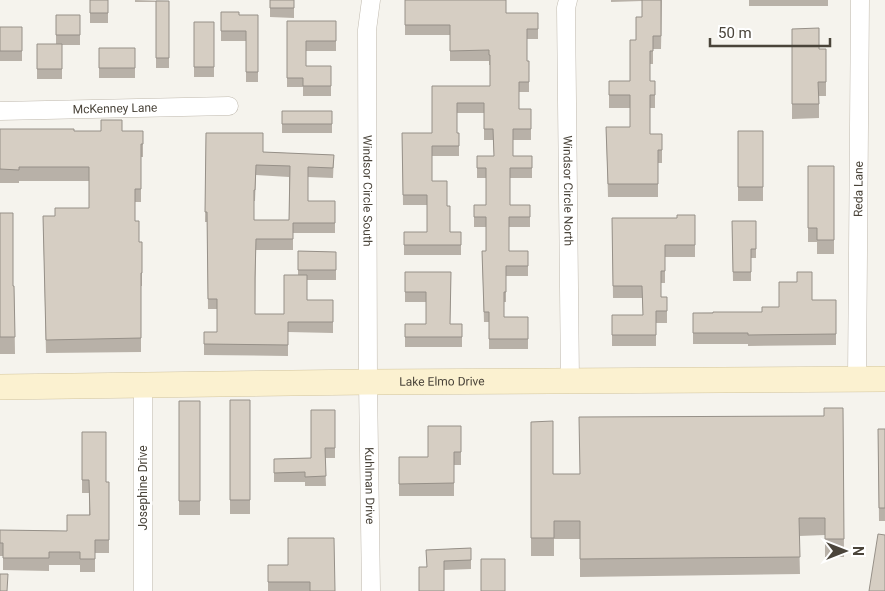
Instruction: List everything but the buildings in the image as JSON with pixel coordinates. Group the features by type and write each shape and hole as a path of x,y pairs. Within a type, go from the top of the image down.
{"main road":[{"name":"Lake Elmo Drive","path":"0,387 143,384 885,379"}],"street":[{"name":"Windsor Circle South","path":"368,382 367,30 371,0"},
{"name":"Windsor Circle North","path":"568,0 566,8 570,381"},
{"name":"Reda Lane","path":"857,379 860,0"},
{"name":"McKenney Lane","path":"0,111 229,106"},
{"name":"Kuhlman Drive","path":"368,382 372,591"},
{"name":"Josephine Drive","path":"143,384 143,591"}]}
